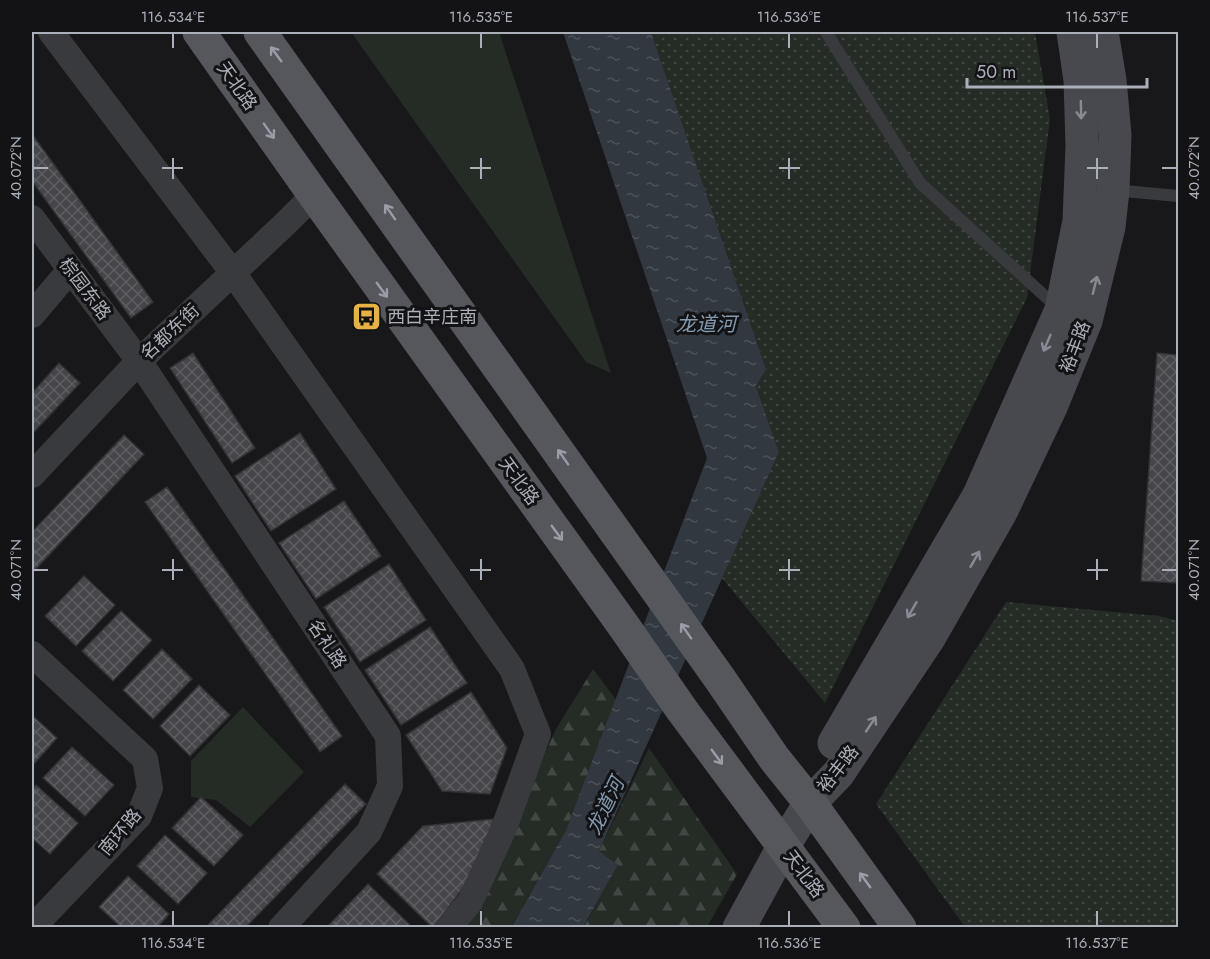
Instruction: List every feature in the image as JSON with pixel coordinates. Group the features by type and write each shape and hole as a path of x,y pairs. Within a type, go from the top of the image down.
{"main road":[{"name":"天北路","path":"199,32 682,710 844,927"},
{"path":"260,32 774,758 810,803 900,927"}],"street":[{"path":"51,32 233,273 512,669 538,734 504,828 470,902 448,927"},
{"name":"裕丰路","path":"810,803 826,757 979,495 1061,310 1079,221 1082,146 1080,80 1073,32"},
{"name":"裕丰路","path":"810,803 838,774 929,638 1001,512 1051,408 1086,321 1109,227 1113,190 1114,135 1110,80 1102,32"},
{"name":"名都东街","path":"32,475 139,361 291,218 312,192"},
{"name":"棕园东路","path":"32,218 139,361"},
{"path":"32,315 70,270"},
{"name":"名礼路","path":"139,361 388,736 390,786 369,832 281,927"},
{"name":"南环路","path":"32,655 144,759 150,788 139,816 43,924"},
{"path":"739,927 810,803"}],"lane":[{"path":"826,32 920,183 1061,310"},
{"path":"1113,190 1179,195"}],"green space":[{"path":"351,32 499,32 611,373 586,362"},
{"path":"651,32 1035,32 1050,119 1027,298 825,703 722,578 779,452 756,385 766,369"},
{"path":"1006,602 1159,616 1178,621 1178,927 965,927 876,804"},
{"path":"593,669 617,701 566,830 511,927 467,928 556,729"},
{"path":"243,707 304,772 250,827 216,800 191,797 191,761"},
{"path":"649,748 737,874 707,927 583,928 618,865 599,851"}],"water":[{"name":"龙道河","path":"563,32 651,32 766,369 756,386 779,452 599,851 618,865 583,927 511,928 566,830 707,458"}],"building":[{"path":"32,134 153,302 131,318 32,181"},
{"path":"193,353 255,448 232,463 170,368"},
{"path":"1157,353 1178,355 1178,583 1141,581"},
{"path":"59,363 80,383 32,434 32,393"},
{"path":"300,433 336,489 271,531 235,476"},
{"path":"124,435 144,454 32,573 32,532"},
{"path":"167,487 342,736 320,752 145,502"},
{"path":"344,501 381,556 316,599 279,543"},
{"path":"389,564 426,620 360,662 324,607"},
{"path":"84,576 115,605 76,646 45,616"},
{"path":"121,611 152,640 113,681 82,651"},
{"path":"430,627 467,683 401,725 365,670"},
{"path":"162,649 192,679 153,719 123,690"},
{"path":"199,685 230,715 190,756 160,726"},
{"path":"471,692 507,748 490,794 442,791 406,735"},
{"path":"32,715 57,738 32,766"},
{"path":"72,747 114,785 85,816 43,778"},
{"path":"345,784 366,804 245,928 205,928"},
{"path":"36,785 78,823 50,854 32,838 32,790"},
{"path":"201,797 243,835 214,866 172,828"},
{"path":"494,819 472,876 433,928 377,874 423,826"},
{"path":"165,835 207,873 178,904 137,866"},
{"path":"128,876 169,914 157,928 122,928 99,907"},
{"path":"368,884 413,928 326,928"}],"place":[{"name":"西白辛庄南","path":"366,317"}]}
